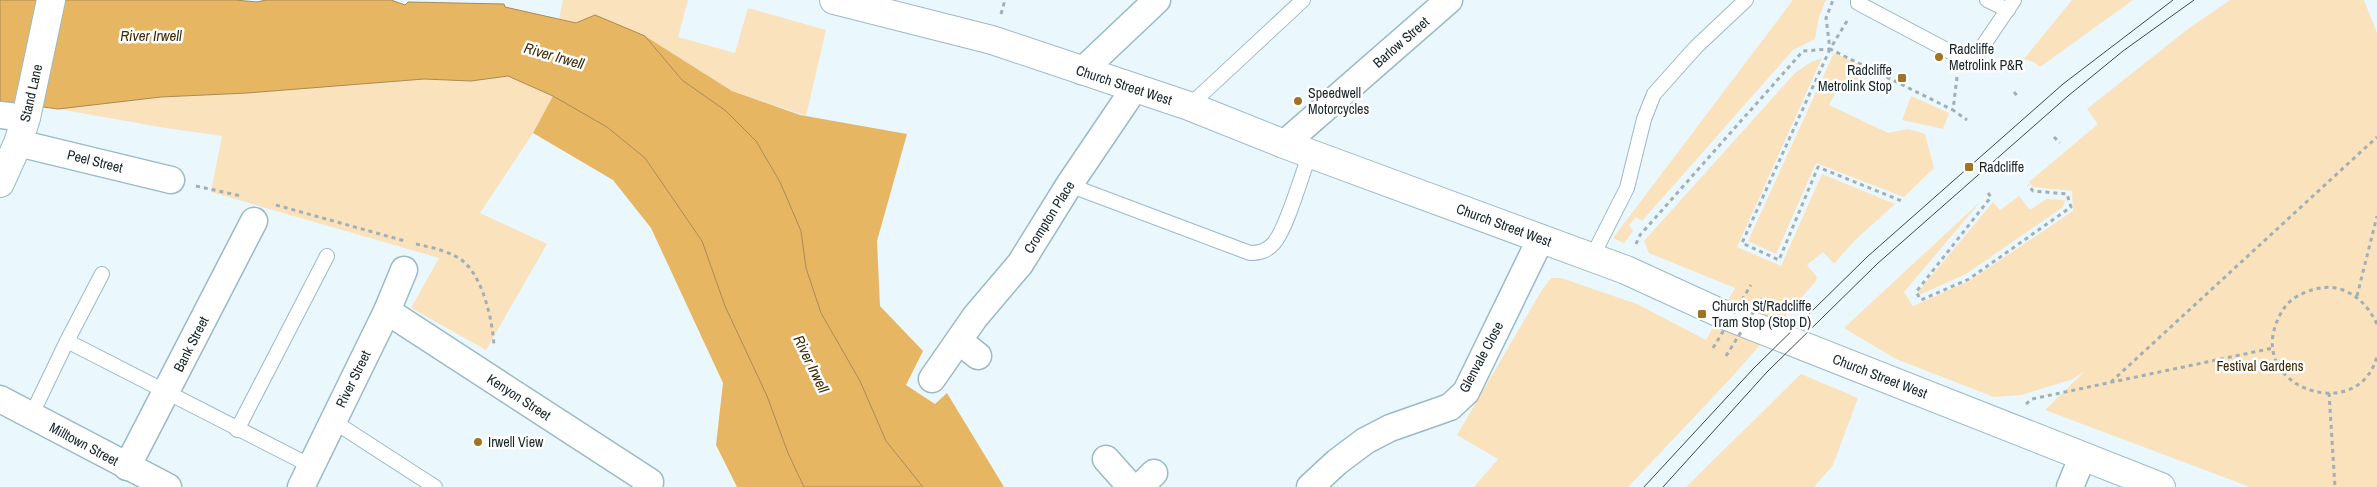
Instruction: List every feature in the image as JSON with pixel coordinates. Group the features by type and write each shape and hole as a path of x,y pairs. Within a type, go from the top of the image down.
{"street":[{"name":"Stand Lane","path":"0,183 11,125 51,0"},
{"name":"Church Street West","path":"834,0 992,40 1189,106 1284,144 1626,270 1722,314 2001,423 2082,458 2160,487"},
{"path":"1082,71 1157,0"},
{"name":"Barlow Street","path":"1284,144 1449,0"},
{"name":"Crompton Place","path":"932,379 968,349 976,317 1020,264 1026,239 1069,185 1134,88"},
{"name":"Peel Street","path":"11,125 171,180"},
{"name":"Bank Street","path":"127,467 165,393 264,212"},
{"name":"Glenvale Close","path":"1310,487 1337,462 1365,441 1390,428 1450,407 1466,392 1541,238"},
{"name":"River Street","path":"306,477 387,311 404,270"},
{"name":"Kenyon Street","path":"387,311 648,485"},
{"name":"Milltown Street","path":"0,399 168,487"},
{"path":"2070,487 2082,458"},
{"path":"1106,459 1131,487"}],"lane":[{"path":"1189,106 1303,0"},
{"path":"1592,257 1627,188 1644,119 1654,94 1696,46 1746,0"},
{"path":"1858,1 1960,57 1974,59 2011,5 1987,0"},
{"path":"1069,185 1250,253 1260,253 1267,250 1279,236 1310,153"},
{"path":"237,430 327,256"},
{"path":"31,416 102,274"},
{"path":"67,341 237,430 306,477"},
{"path":"333,421 435,487"}],"path":[{"path":"1830,49 1826,18 1833,0"},
{"path":"1858,1 1830,49 1742,243 1779,260 1818,168 1902,201"},
{"path":"1626,270 1640,235 1803,51 1830,49 1953,110 1967,120"},
{"path":"1953,110 1960,57"},
{"path":"2014,92 2018,97"},
{"path":"2054,137 2060,143"},
{"path":"2111,382 2377,138"},
{"path":"171,180 244,197"},
{"path":"1988,193 1991,196 1916,292 1921,300 1969,279 2071,207 2067,194 2033,191 2028,185"},
{"path":"264,212 440,250 459,257 471,270 483,292 490,316 494,346 491,379"},
{"path":"2357,296 2377,216"},
{"path":"1713,348 1752,286"},
{"path":"2377,324 2370,309 2357,296 2341,289 2323,287 2306,291 2291,300 2280,313 2274,330 2273,348 2278,364 2289,379 2303,389 2320,394 2338,393 2354,386 2367,375 2377,356"},
{"path":"1726,356 1764,295"},
{"path":"2001,423 2032,399 2273,348"},
{"path":"2329,393 2335,487"}],"green space":[{"path":"563,0 688,0 678,37 735,53 748,8 826,30 806,116 732,91 645,36 595,16 577,23 559,19"},
{"path":"1793,0 1826,0 1819,17 1815,39 1793,50 1642,221 1636,217 1629,225 1633,231 1624,243 1613,238"},
{"path":"2072,0 2133,0 2040,67 2034,62 2024,59"},
{"name":"Festival Gardens","path":"2230,0 2364,0 2377,33 2377,487 2250,487 2045,410 2085,371 2073,379 2022,395 1994,397 1896,359 1844,328 1981,201 1904,292 1913,306 1969,281 2073,211 2072,191 2033,187 2029,182 2098,124 2087,109 2188,29"},
{"path":"645,36 732,91 800,115 907,134 877,241 880,306 923,351 906,385 935,404 947,393 1004,487 923,487 886,441 860,381 821,313 806,268 801,231 780,182 756,141 726,111 682,80"},
{"path":"1834,53 1870,69 1865,77 1839,86 1829,105 1888,133 1908,129 1925,134 1934,168 1904,197 1816,163 1776,254 1748,241"},
{"path":"1822,58 1737,247 1781,266 1822,174 1895,204 1855,240 1834,264 1823,252 1807,265 1817,277 1815,282 1731,378 1628,487 1474,487 1498,459 1457,435 1542,290 1551,278 1561,278 1637,304 1706,340 1735,288 1649,253 1644,241 1795,73 1811,62"},
{"path":"508,76 553,96 533,133 480,213 547,244 486,350 411,308 439,258 211,192 222,136 58,109 161,97 247,93 424,79 471,81"},
{"path":"553,96 607,127 645,158 702,241 725,306 767,396 788,453 804,487 737,487 716,445 723,383 651,228 613,180 533,133"},
{"path":"1911,96 1949,113 1943,129 1902,120"},
{"path":"2019,196 2030,210 2046,199 2065,200 2063,207 1966,274 1919,295 1918,292 1993,202 2000,210"},
{"path":"1801,374 1858,398 1833,465 1814,487 1686,487"}],"water":[{"name":"River Irwell","path":"0,0 235,0 257,2 266,0 391,0 405,5 408,2 504,4 505,7 576,23 595,15 645,36 682,80 726,111 756,141 780,182 801,231 806,268 821,313 860,381 886,441 923,487 804,487 788,453 767,396 725,306 702,241 645,158 607,127 553,96 508,76 471,81 424,79 247,93 161,97 58,109 0,101"}],"tram line":[{"path":"1644,487 1753,369 1867,257 2063,84 2173,0"},
{"path":"1663,487 1767,372 1877,264 2068,96 2123,51 2194,0"}],"place":[{"name":"Radcliffe Metrolink P&R","path":"1939,57"},
{"name":"Radcliffe Metrolink Stop","path":"1902,78"},
{"name":"Speedwell Motorcycles","path":"1298,101"},
{"name":"Radcliffe","path":"1969,167"},
{"name":"Church St/Radcliffe Tram Stop (Stop D)","path":"1702,314"},
{"name":"Irwell View","path":"478,442"}]}
